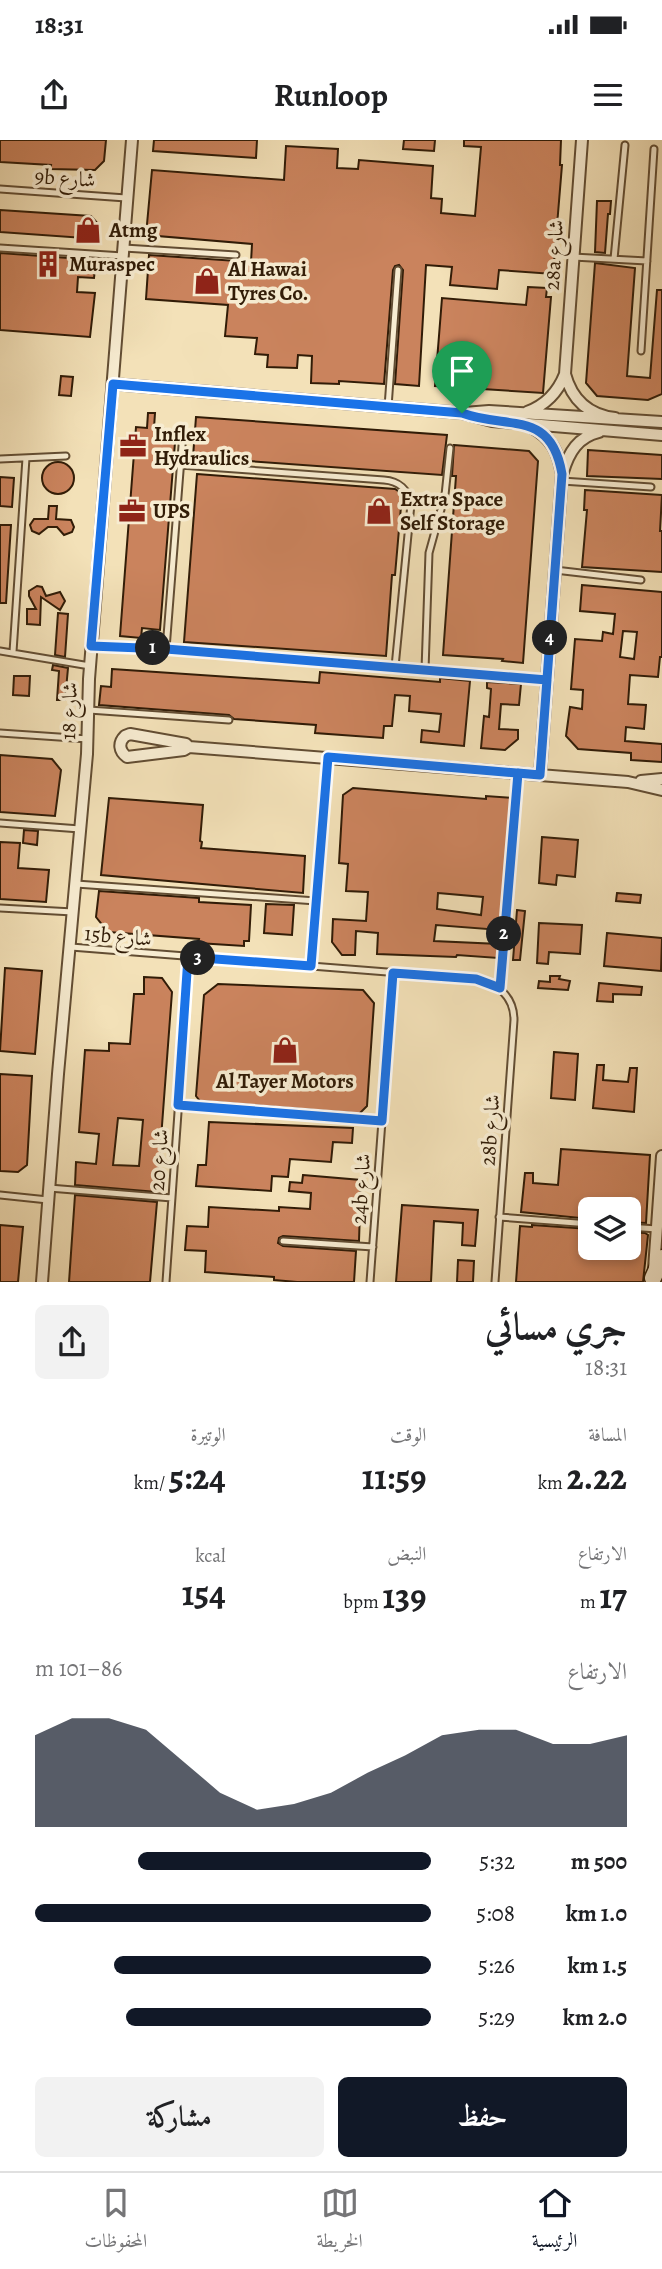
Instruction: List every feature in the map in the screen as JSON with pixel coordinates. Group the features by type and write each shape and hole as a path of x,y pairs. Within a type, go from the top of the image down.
{"main road":[{"path":"653,1280 662,1258"}],"street":[{"name":"شارع 18","path":"42,1282 88,739 91,646 132,140"},
{"name":"28a شارع","path":"565,374 582,140"},
{"path":"565,374 578,401 595,413 615,418"},
{"path":"523,419 552,396 565,374"},
{"path":"113,384 462,413 485,420 615,418 662,422"},
{"path":"523,419 662,435"},
{"path":"523,419 550,440 558,453 562,478"},
{"path":"540,775 562,478 569,454 579,441 594,433 608,430"},
{"path":"190,747 186,750 133,757 123,754 120,744 125,736 130,734 190,747 628,782 662,790"},
{"path":"628,782 662,779"},
{"path":"653,1280 662,1156"}],"lane":[{"path":"614,259 625,145"},
{"path":"641,351 654,149"},
{"name":"9b شارع","path":"0,189 128,198"},
{"path":"0,248 236,255"},
{"path":"573,257 647,261"},
{"path":"388,407 398,270"},
{"path":"166,649 183,433"},
{"path":"425,670 429,554 445,495 450,449"},
{"path":"0,459 66,456"},
{"path":"13,652 26,458"},
{"path":"180,465 384,480 395,482 404,489 411,504 395,667"},
{"path":"562,478 651,487"},
{"path":"555,570 641,580"},
{"path":"91,646 166,649 547,680"},
{"path":"0,650 90,666"},
{"path":"88,710 229,720"},
{"path":"0,733 88,739"},
{"path":"311,966 328,757"},
{"path":"0,823 80,829"},
{"path":"76,884 316,901"},
{"path":"0,908 74,912"},
{"name":"15b شارع","path":"71,947 476,979 498,987"},
{"name":"شارع 20","path":"166,1282 188,957"},
{"name":"24b شارع","path":"370,1282 393,973"},
{"name":"28b شارع","path":"495,1282 514,1014 508,997 498,987"},
{"path":"178,1105 382,1121"},
{"path":"0,1195 172,1198"},
{"path":"499,1217 578,1223"},
{"path":"641,1228 657,1229"},
{"path":"283,1241 373,1247"}],"path":[{"path":"498,987 518,773"}],"building":[{"path":"0,140 106,140 104,161 95,170 50,169 51,165 0,162"},
{"path":"154,140 257,140 256,158 153,151"},
{"path":"404,140 435,140 434,151 403,149"},
{"path":"464,140 561,140 562,165 553,274 499,270 497,289 450,285 452,267 426,265 419,386 395,384 403,270 399,265 393,270 384,384 339,381 339,384 311,383 312,356 298,355 297,368 267,367 268,355 255,354 257,338 225,336 228,305 146,299 149,255 251,262 252,244 146,235 152,170 284,180 286,146 338,149 337,168 358,169 359,160 433,166 431,198 442,199 441,213 475,216 481,147 464,146"},
{"path":"597,201 611,201 605,253 595,252"},
{"path":"0,210 91,216 100,226 98,239 0,232"},
{"path":"0,253 96,260 94,278 78,277 77,292 95,293 90,337 0,330"},
{"path":"595,263 635,268 627,376 650,378 657,290 662,290 662,394 648,400 597,396 586,383"},
{"path":"528,287 547,288 546,297 551,297 543,393 435,386 442,298 526,305"},
{"path":"61,376 73,377 71,396 59,395"},
{"path":"148,413 155,413 154,428 176,430 160,630 142,628 141,638 120,636 136,427 147,428"},
{"path":"196,417 447,435 442,475 193,457"},
{"path":"454,445 529,451 538,461 523,663 443,655 456,476 452,476"},
{"path":"588,450 662,455 662,479 587,476"},
{"path":"58,462 69,467 74,478 69,489 58,494 47,489 42,478 47,467"},
{"path":"197,474 398,491 402,495 386,656 184,642"},
{"path":"0,477 14,478 12,507 0,506"},
{"path":"585,490 662,495 662,572 582,567 587,510 584,510"},
{"path":"49,506 57,506 56,519 71,520 74,527 72,532 64,535 57,527 48,527 39,534 32,531 30,525 34,519 48,519"},
{"path":"0,525 11,525 6,603 0,603"},
{"path":"582,585 662,592 662,657 658,677 630,675 628,704 646,705 644,729 626,727 625,741 662,744 662,762 631,760 631,753 578,749 566,736 570,707 582,709 583,690 571,689 575,639 602,641 603,632 613,634 615,614 580,611","holes":["623,631 637,632 634,659 620,657"]},
{"path":"37,586 42,587 46,596 60,592 65,601 60,610 41,597 40,625 27,624 27,609 36,609 29,591"},
{"path":"58,613 68,614 65,657 55,655"},
{"path":"53,665 68,668 65,700 57,700 59,671 52,670"},
{"path":"112,669 319,683 320,672 440,682 440,678 470,681 464,746 421,742 422,730 439,732 441,714 409,711 410,696 395,695 392,726 384,726 383,738 315,733 316,725 99,705 101,686 111,687"},
{"path":"14,676 30,676 29,696 13,695"},
{"path":"487,682 521,684 519,705 501,704 499,729 518,730 518,739 505,750 481,748 484,716 489,717 491,689 487,688"},
{"path":"0,755 52,759 61,770 55,816 0,812"},
{"path":"353,788 486,799 486,796 514,798 500,930 436,925 434,941 499,944 498,958 377,954 378,933 356,931 355,955 342,955 332,942 333,919 366,921 368,892 346,891 348,864 339,863 343,795","holes":["438,893 483,897 481,915 437,909"]},
{"path":"109,798 203,805 201,848 305,856 303,893 101,875"},
{"path":"24,830 38,831 37,845 23,843"},
{"path":"542,837 578,840 575,877 557,875 556,885 539,883"},
{"path":"0,842 20,843 18,868 49,870 46,902 0,899"},
{"path":"99,891 199,898 199,902 251,905 249,941 244,941 244,946 198,943 199,939 108,932 96,917"},
{"path":"617,893 641,895 640,903 616,901"},
{"path":"266,904 294,905 292,935 264,933"},
{"path":"517,910 525,911 520,960 513,960"},
{"path":"539,923 582,925 580,954 549,952 548,964 537,963"},
{"path":"607,933 662,938 661,971 604,966"},
{"path":"5,968 42,971 35,1054 0,1051"},
{"path":"550,976 560,976 559,979 570,981 568,990 538,988 539,981 550,982"},
{"path":"144,977 162,978 172,992 157,1192 75,1185 76,1162 96,1164 99,1134 79,1132 85,1050 109,1051 109,1043 130,1044 134,994 144,994","holes":["118,1118 143,1120 139,1166 113,1165"]},
{"path":"599,983 642,987 641,995 613,994 613,1002 597,1001"},
{"name":"Al Tayer Motors","path":"218,984 363,990 374,1003 367,1106 359,1114 200,1101 196,1096 204,995"},
{"path":"554,1052 578,1054 575,1100 551,1098"},
{"path":"597,1065 604,1065 603,1080 628,1082 630,1068 637,1068 634,1112 593,1108"},
{"path":"0,1074 32,1076 27,1165 18,1172 0,1171"},
{"path":"209,1122 353,1128 352,1143 333,1142 331,1162 290,1159 288,1177 272,1176 271,1191 196,1186 198,1165 206,1165"},
{"path":"561,1149 650,1155 646,1223 641,1223 641,1197 578,1197 578,1218 521,1212 525,1173 533,1173 533,1183 558,1185"},
{"path":"303,1175 361,1180 359,1241 283,1236 278,1243 283,1246 356,1251 354,1282 297,1282 274,1280 274,1277 205,1272 206,1251 185,1250 187,1226 208,1227 209,1207 279,1211 279,1207 310,1209 311,1193 289,1191 290,1182 302,1183"},
{"path":"75,1195 157,1202 150,1282 69,1282"},
{"path":"402,1205 478,1210 475,1246 462,1245 463,1223 434,1221 431,1282 396,1282"},
{"path":"0,1225 23,1227 18,1282 0,1282"},
{"path":"520,1226 578,1228 578,1260 641,1260 641,1233 645,1233 648,1235 643,1282 516,1282"},
{"path":"458,1260 474,1261 473,1282 457,1282"}],"place":[{"name":"Atmg","path":"88,230"},
{"name":"Muraspec","path":"48,264"},
{"name":"Al Hawai Tyres Co.","path":"207,281"},
{"name":"Inflex Hydraulics","path":"133,446"},
{"name":"UPS","path":"132,511"},
{"name":"Extra Space Self Storage","path":"379,511"},
{"name":"Al Tayer Motors","path":"285,1050"}],"route":[{"path":"462,413 113,384 91,646 166,649 547,680 540,775 518,773 500,988 476,979 393,973 382,1121 178,1105 188,957 311,966 328,757 540,775 562,474 560,461 550,440 525,424 485,420 462,413"}]}
